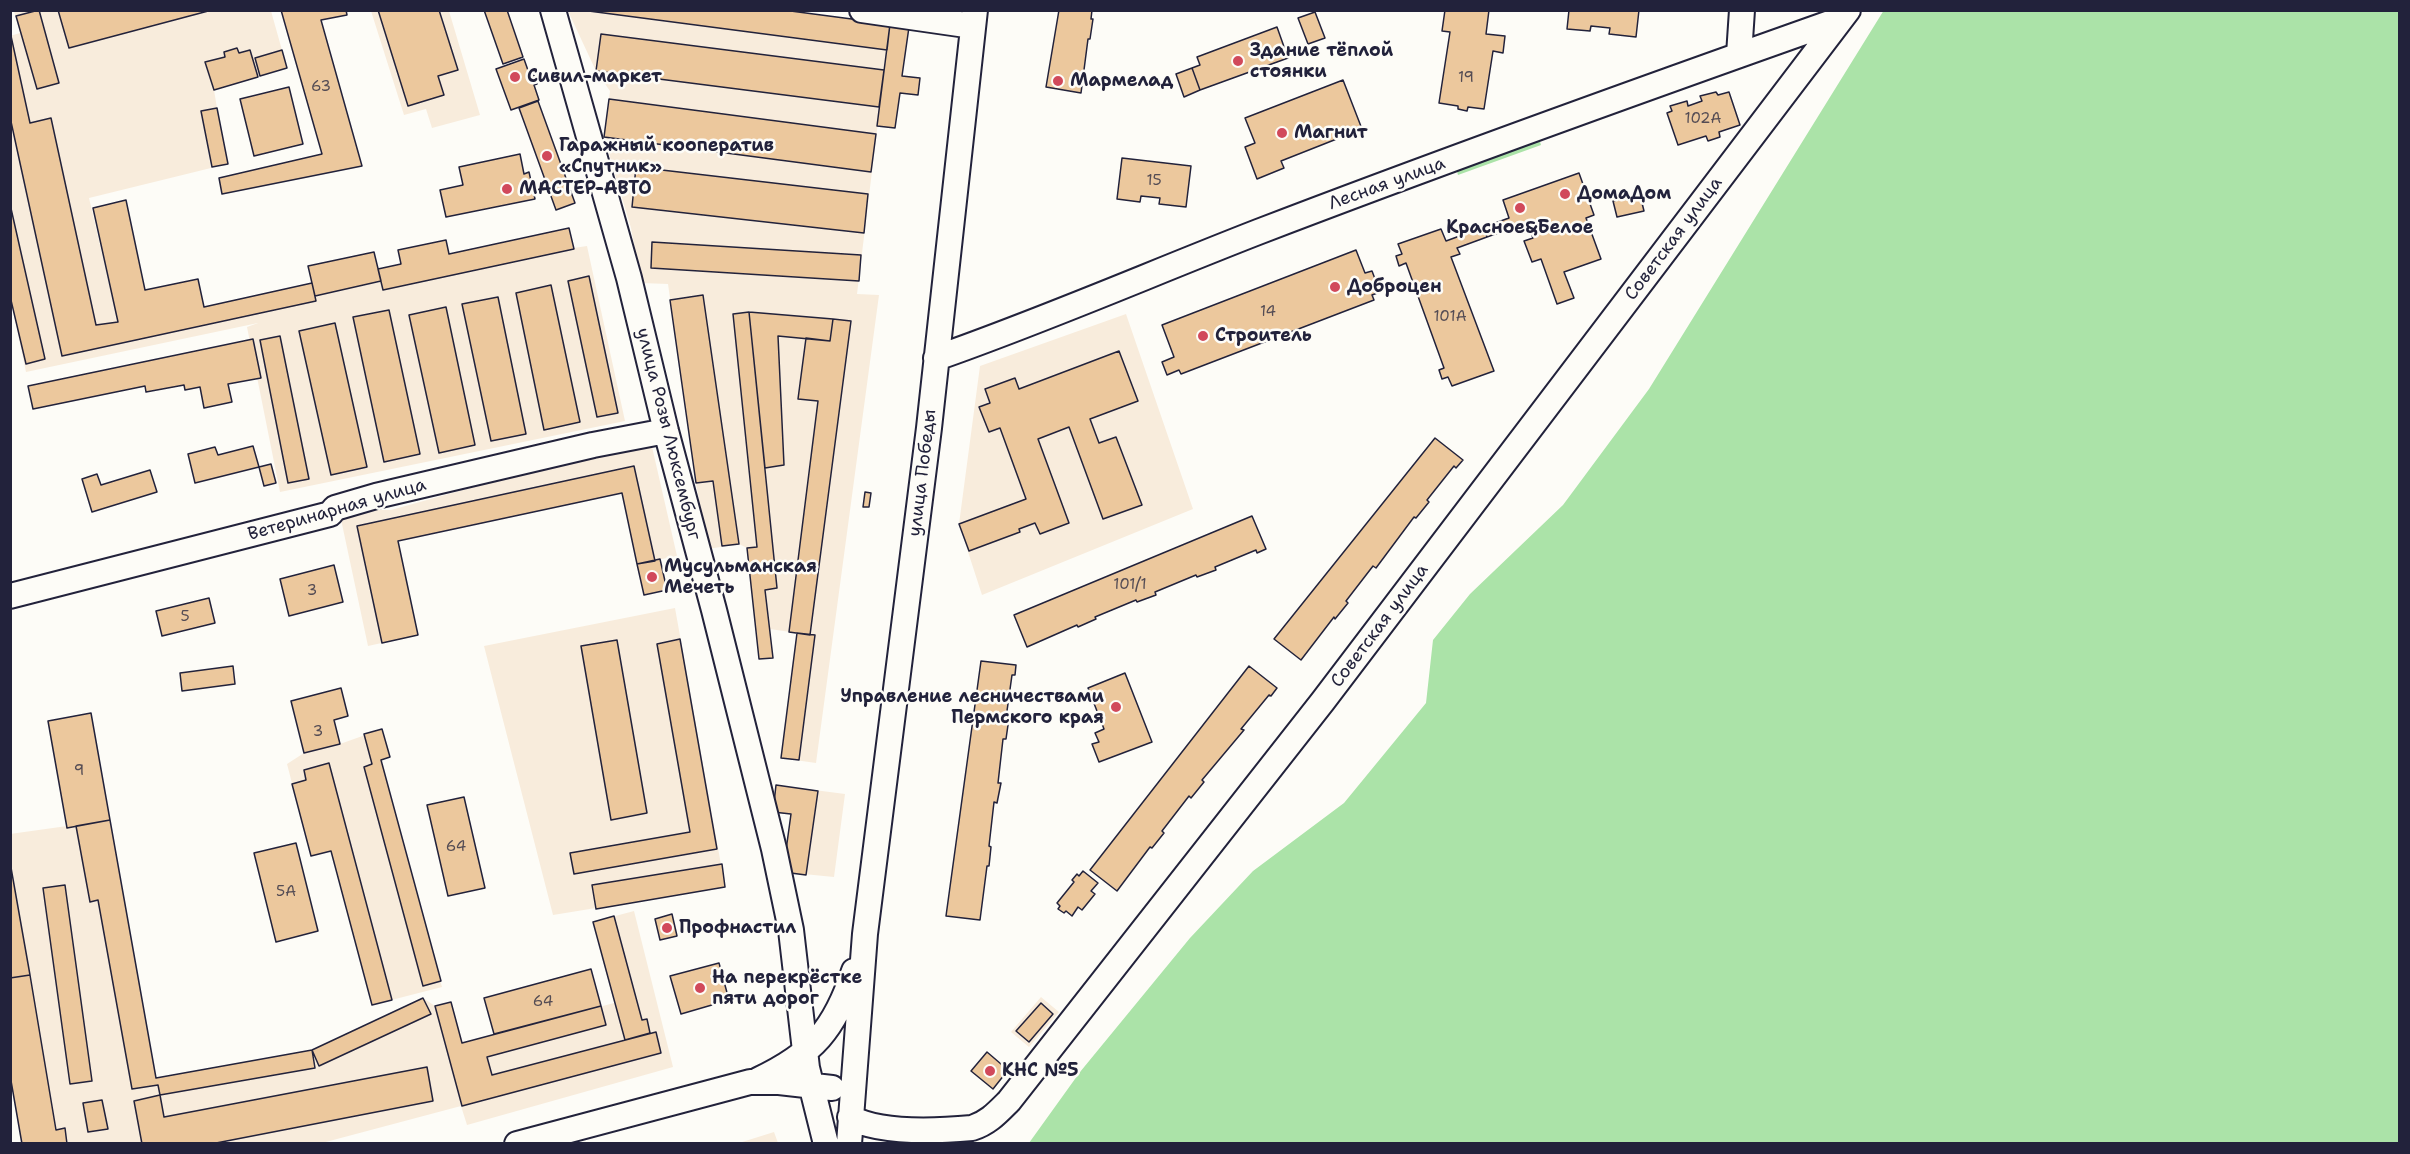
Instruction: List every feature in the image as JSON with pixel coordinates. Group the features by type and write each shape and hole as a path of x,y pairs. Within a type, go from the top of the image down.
{"street":[{"name":"улица Розы Люксембург","path":"553,10 629,278 774,849 791,930 826,1143"},
{"path":"862,10 974,18"},
{"path":"1738,55 1742,10"},
{"name":"Лесная улица","path":"936,357 1076,305 1257,233 1845,15"},
{"name":"Советская улица","path":"850,1117 868,1125 892,1129 972,1128 983,1125 1009,1101 1330,691 1845,15"},
{"name":"улица Победы","path":"856,1067 865,934 936,357 974,18"},
{"name":"Ветеринарная улица","path":"10,596 330,514 335,508 376,495 666,430"},
{"path":"791,930 812,995 836,1033 853,1052 856,1067 849,1143"},
{"name":"улица Победы","path":"836,1033 865,934"},
{"path":"813,1068 820,1041 831,1038 836,1033"},
{"path":"517,1143 750,1082 787,1066 813,1068 843,1086 852,1078 856,1067"},
{"path":"750,1082 779,1082 813,1068"},
{"path":"859,1143 870,1135 892,1129"}],"shaded area":[{"path":"783,10 890,24 857,294 879,295 816,763 781,758 797,633 770,629 773,658 759,659 747,548 739,544 708,549 696,483 668,284 641,283 631,228 604,137 610,91 596,71 568,11"},
{"path":"14,11 271,11 287,68 214,90 217,108 201,112 211,168 89,198 118,322 204,307 312,283 315,296 380,282 378,269 401,264 446,240 449,254 569,228 574,248 587,246 625,421 280,492 247,327 258,323 26,372 10,296 10,36 20,33"},
{"path":"371,11 449,11 480,115 432,128 426,109 404,115"},
{"path":"1126,314 1193,509 982,595 959,524 980,366"},
{"path":"650,438 677,556 637,564 622,493 398,541 418,635 368,646 339,510 391,510"},
{"path":"675,608 725,887 553,915 484,646"},
{"path":"382,729 390,757 381,760 442,987 372,1005 331,851 311,856 287,764 304,753 340,744"},
{"path":"776,785 845,794 834,877 783,872 791,815 773,812"},
{"path":"110,820 156,1078 312,1050 423,998 435,1006 451,1002 463,1043 614,1003 593,922 634,911 673,1067 467,1125 461,1106 322,1143 22,1143 10,1075 10,834"},
{"path":"1041,997 1059,1012 1029,1047 1011,1032"},
{"path":"774,1132 778,1143 739,1143"}],"green space":[{"path":"1884,10 2399,11 2399,1143 1029,1143 1080,1072 1190,938 1253,871 1344,803 1426,703 1433,640 1470,594 1563,505 1649,389"},
{"path":"1539,138 1541,145 1458,175 1456,168"}],"building":[{"path":"39,10 59,83 37,89 16,16"},
{"path":"58,10 212,10 69,48"},
{"path":"281,10 346,10 347,15 321,20 362,166 222,194 219,178 322,154"},
{"path":"378,10 439,10 458,70 438,76 444,95 408,106"},
{"path":"484,10 507,10 523,57 503,64"},
{"path":"581,10 783,10 890,24 887,50"},
{"path":"1059,10 1092,10 1091,19 1093,19 1081,93 1046,87"},
{"path":"1445,10 1489,10 1486,34 1505,36 1503,53 1493,51 1484,109 1468,107 1467,111 1458,109 1458,106 1439,103 1450,32 1442,31"},
{"path":"1569,10 1639,10 1636,37 1609,34 1610,28 1591,26 1590,31 1567,29"},
{"path":"1315,12 1325,38 1308,44 1298,18"},
{"path":"890,24 909,27 902,76 920,78 918,95 900,93 895,128 877,126"},
{"name":"Здание тёплой стоянки","path":"1277,27 1288,58 1200,90 1192,68 1200,65 1197,57"},
{"path":"601,34 884,70 879,107 596,71"},
{"path":"11,36 30,123 51,118 96,325 118,322 93,208 126,200 145,290 198,279 204,307 312,283 316,301 62,356 10,117"},
{"path":"237,48 239,53 250,50 258,77 214,90 205,62 225,57 224,52"},
{"path":"282,50 287,68 260,76 255,58"},
{"path":"524,59 530,76 534,75 537,84 534,85 539,100 511,110 496,69"},
{"path":"1192,68 1200,90 1184,97 1176,74"},
{"path":"1343,80 1362,129 1281,161 1284,168 1257,179 1245,147 1255,143 1245,118"},
{"path":"289,87 303,144 254,156 240,99"},
{"path":"1716,92 1718,95 1729,92 1740,125 1719,132 1720,137 1708,141 1706,136 1678,145 1667,113 1672,111 1670,106 1687,101 1688,106 1702,101 1700,96"},
{"path":"609,99 876,134 871,172 604,137"},
{"name":"Гаражный кооператив «Спутник»","path":"538,101 575,203 556,210 519,108"},
{"path":"217,108 228,164 212,167 201,111"},
{"path":"520,154 524,174 529,172 535,199 446,217 440,190 463,185 459,167"},
{"path":"1122,158 1191,166 1186,207 1159,204 1160,198 1141,196 1140,202 1117,199"},
{"path":"636,167 868,194 864,233 632,207"},
{"path":"1579,173 1594,215 1586,218 1601,259 1564,272 1574,298 1557,304 1541,259 1532,262 1524,241 1533,238 1530,231 1523,233 1520,225 1487,237 1484,227 1509,218 1503,200"},
{"path":"1640,195 1644,211 1617,217 1613,201"},
{"path":"10,204 45,359 26,364 10,296"},
{"path":"1484,227 1487,237 1457,248 1460,254 1451,257 1494,371 1452,386 1448,377 1442,379 1439,370 1444,368 1406,263 1399,266 1396,256 1402,254 1398,244 1441,229 1446,241"},
{"path":"569,228 574,249 383,290 378,269 401,264 398,250 446,240 449,254"},
{"path":"652,242 861,255 859,281 651,268"},
{"path":"1356,250 1365,273 1372,271 1380,292 1372,295 1374,300 1181,374 1179,370 1167,375 1162,362 1174,357 1162,325"},
{"path":"374,252 381,281 315,296 308,266"},
{"path":"589,276 618,413 597,417 568,281"},
{"path":"551,285 580,422 544,430 516,293"},
{"path":"703,295 739,544 722,546 713,481 696,483 670,300"},
{"path":"498,297 526,434 491,441 462,304"},
{"path":"446,307 475,445 439,453 409,315"},
{"path":"389,310 420,454 384,462 353,317"},
{"path":"749,312 777,588 765,590 773,658 759,659 747,548 757,547 733,314"},
{"path":"749,312 833,319 830,341 778,336 784,465 765,468"},
{"path":"833,319 851,321 810,635 789,632 818,401 798,399 806,338 830,341"},
{"path":"335,323 367,467 331,475 299,331"},
{"path":"280,336 309,479 288,483 260,340"},
{"path":"253,339 261,378 228,384 232,402 204,408 200,387 185,390 184,385 146,392 145,386 33,409 28,386"},
{"path":"1119,351 1138,401 1090,419 1099,443 1116,437 1142,505 1103,519 1069,427 1038,439 1069,523 1040,534 1035,523 1019,529 1020,532 969,551 959,524 1026,499 1000,428 989,432 979,407 990,403 985,389 1015,378 1019,389"},
{"path":"1435,438 1463,460 1456,468 1454,466 1427,500 1429,502 1416,518 1414,517 1376,568 1373,566 1346,601 1348,603 1335,619 1334,617 1301,660 1274,639"},
{"path":"253,446 259,467 195,483 188,454 215,447 218,455"},
{"path":"271,464 276,483 264,486 259,467"},
{"path":"634,466 655,561 637,564 622,493 398,541 418,635 382,643 357,526"},
{"path":"150,470 157,492 92,512 82,479 97,474 101,485"},
{"path":"865,492 871,493 869,507 863,507"},
{"path":"1252,516 1266,549 1257,553 1256,550 1215,567 1216,570 1197,577 1196,575 1155,592 1156,595 1137,602 1136,600 1095,617 1096,619 1078,627 1077,625 1027,647 1014,615"},
{"name":"Мусульманская Мечеть","path":"660,559 667,590 644,595 637,564"},
{"path":"334,565 343,602 289,616 280,579"},
{"path":"209,598 215,623 162,636 156,611"},
{"path":"797,633 815,635 799,760 781,758"},
{"path":"680,639 717,849 574,874 570,853 690,832 657,644"},
{"path":"617,640 647,813 611,820 581,646"},
{"path":"981,661 1016,665 1015,675 1012,675 1006,718 1009,718 1006,739 1003,739 998,783 1001,783 997,803 994,802 989,866 987,866 980,920 946,916"},
{"path":"233,666 235,684 182,691 180,673"},
{"path":"1249,666 1277,688 1241,729 1244,730 1202,780 1204,782 1191,798 1189,796 1162,831 1164,833 1152,848 1150,847 1117,891 1090,870"},
{"path":"1125,673 1152,742 1099,762 1092,744 1099,742 1095,733 1104,729 1088,688"},
{"path":"341,688 348,716 334,720 340,744 304,753 291,701"},
{"path":"91,713 110,820 67,828 48,721"},
{"path":"382,729 390,757 381,760 441,981 423,986 364,767 372,764 364,734"},
{"path":"329,763 392,1000 372,1005 331,851 311,856 292,784 306,780 304,770"},
{"path":"776,785 818,791 806,875 783,872 791,814 773,812"},
{"path":"464,797 485,888 448,896 427,805"},
{"path":"110,820 156,1078 312,1050 315,1068 160,1095 158,1085 132,1089 98,900 90,902 76,826"},
{"path":"296,843 318,931 276,942 254,853"},
{"path":"10,862 30,975 10,978"},
{"path":"722,864 725,887 596,909 592,885"},
{"path":"1083,871 1098,883 1091,891 1095,894 1082,910 1078,907 1072,916 1058,909 1060,906 1057,903 1074,882 1072,880"},
{"path":"65,885 92,1081 70,1084 43,888"},
{"path":"672,914 677,936 660,940 655,919"},
{"path":"614,916 642,1020 647,1019 650,1033 625,1040 593,922"},
{"name":"На перекрёстке пяти дорог","path":"719,963 729,1000 681,1014 670,976"},
{"path":"591,969 601,1006 494,1034 484,998"},
{"path":"30,975 56,1130 65,1128 67,1144 22,1144 10,1075 10,978"},
{"path":"423,998 431,1014 319,1066 312,1050"},
{"path":"451,1002 462,1043 601,1006 606,1025 487,1057 492,1075 656,1032 661,1053 462,1106 435,1006"},
{"path":"1041,1003 1053,1014 1029,1042 1016,1031"},
{"name":"КНС №5","path":"987,1052 1008,1070 993,1089 971,1071"},
{"path":"427,1067 433,1101 211,1144 142,1144 134,1101 160,1095 164,1117"},
{"path":"102,1100 108,1129 88,1132 83,1103"}],"place":[{"name":"Здание тёплой стоянки","path":"1238,61"},
{"name":"Сивил-маркет","path":"515,77"},
{"name":"Мармелад","path":"1058,81"},
{"name":"Магнит","path":"1282,133"},
{"name":"Гаражный кооператив «Спутник»","path":"547,156"},
{"name":"МАСТЕР-АВТО","path":"507,189"},
{"name":"ДомаДом","path":"1565,194"},
{"name":"Красное&Белое","path":"1520,208"},
{"name":"Доброцен","path":"1335,287"},
{"name":"Строитель","path":"1203,336"},
{"name":"Мусульманская Мечеть","path":"652,577"},
{"name":"Управление лесничествами Пермского края","path":"1116,707"},
{"name":"Профнастил","path":"667,928"},
{"name":"На перекрёстке пяти дорог","path":"700,988"},
{"name":"КНС №5","path":"990,1071"}]}
